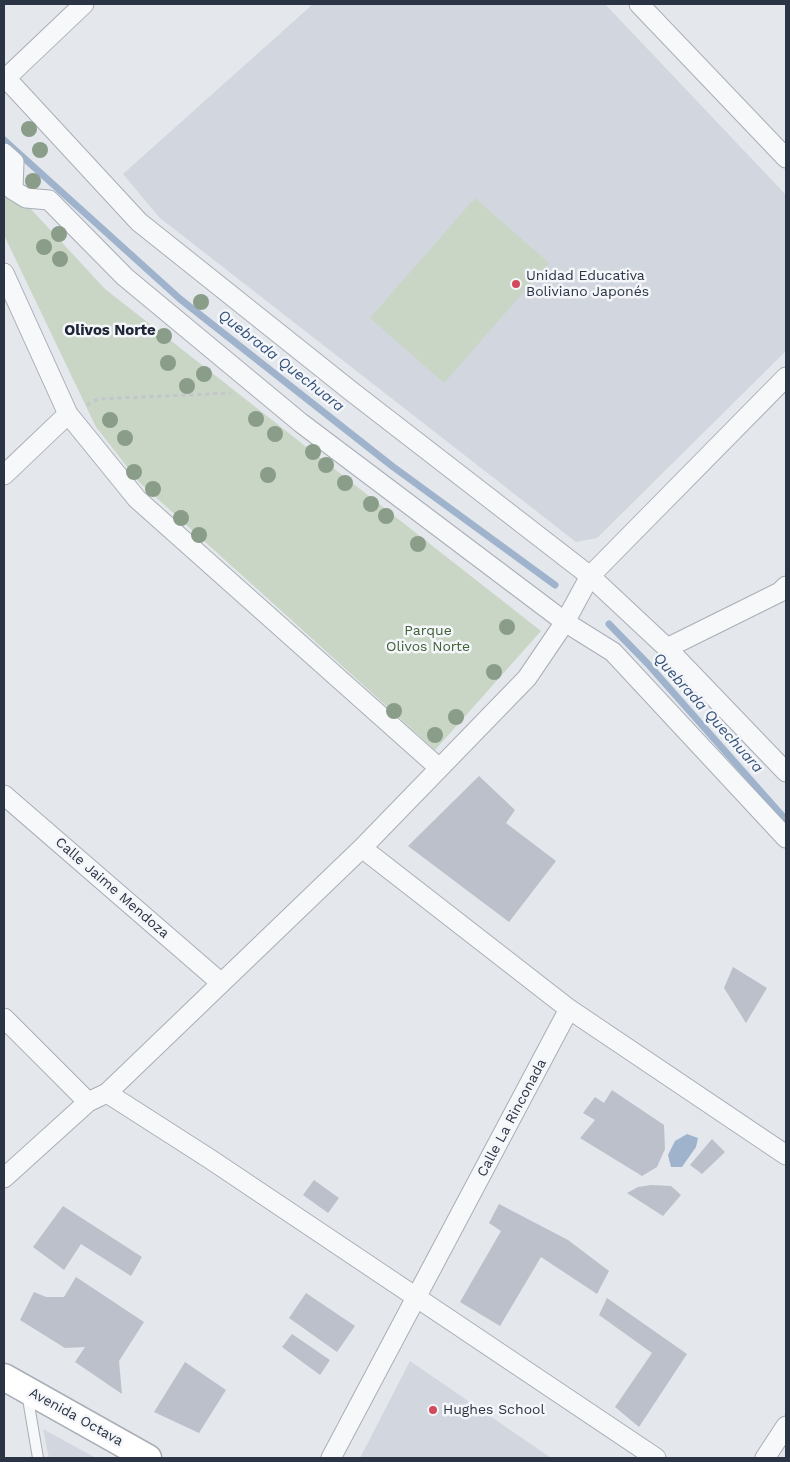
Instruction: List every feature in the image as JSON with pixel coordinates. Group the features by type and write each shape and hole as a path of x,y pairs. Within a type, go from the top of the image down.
{"main road":[{"name":"Avenida Octava","path":"4,1377 148,1458"}],"street":[{"path":"84,4 5,78 140,222 351,392 590,576 667,648 786,772"},
{"path":"639,4 786,158"},
{"path":"4,153 14,162 13,190 26,198 48,200 125,278 301,423 565,622 613,652 786,838"},
{"path":"4,274 68,414 137,499 438,767"},
{"path":"4,1178 88,1102 107,1093 220,982 362,848 438,767 526,678 565,622 590,576 786,376"},
{"path":"4,474 68,414"},
{"path":"667,648 780,592 786,586"},
{"name":"Calle Jaime Mendoza","path":"4,795 220,982"},
{"path":"362,848 570,1009 786,1155"},
{"name":"Calle La Rinconada","path":"331,1458 570,1009"},
{"path":"4,1018 88,1102"},
{"path":"107,1093 210,1159 656,1458"},
{"path":"765,1458 786,1426"}],"lane":[{"path":"26,1389 38,1458"}],"path":[{"path":"68,414 98,398 264,393"}],"shaded area":[{"name":"Unidad Educativa Boliviano Japonés","path":"313,4 605,4 786,195 786,351 597,538 576,542 160,218 123,174"},
{"name":"Hughes School","path":"410,1361 551,1458 360,1458"},
{"path":"43,1429 96,1458 49,1458"}],"green space":[{"name":"Parque Olivos Norte","path":"4,180 105,289 541,631 435,750 139,482 96,427 4,235"},
{"path":"475,198 549,263 444,383 370,318"}],"water":[{"path":"687,1134 698,1138 696,1147 682,1167 671,1167 668,1155 675,1141"}],"building":[{"path":"479,776 515,810 506,823 556,861 509,922 408,846"},
{"path":"733,967 767,988 746,1023 724,988"},
{"path":"612,1090 664,1125 665,1149 657,1167 642,1176 580,1138 595,1120 583,1113 595,1097 604,1103"},
{"path":"712,1139 725,1152 702,1174 690,1165"},
{"path":"314,1180 339,1198 328,1213 303,1195"},
{"path":"651,1185 671,1186 681,1195 663,1216 627,1193 638,1187"},
{"path":"499,1204 568,1240 609,1271 597,1294 541,1257 500,1326 460,1302 501,1231 489,1223"},
{"path":"63,1206 142,1257 131,1276 81,1244 64,1270 33,1247"},
{"path":"76,1277 144,1322 119,1361 122,1394 75,1362 85,1347 65,1348 20,1320 34,1292 46,1297 64,1297"},
{"path":"306,1293 355,1326 337,1352 289,1318"},
{"path":"607,1298 687,1354 639,1427 615,1407 652,1353 599,1315"},
{"path":"292,1334 330,1360 320,1375 282,1347"},
{"path":"185,1362 226,1390 199,1433 154,1412"}],"waterway":[{"name":"Quebrada Quechuara","path":"4,140 180,299 392,466 555,585"},
{"name":"Quebrada Quechuara","path":"609,624 647,663 786,820"}],"place":[{"name":"Unidad Educativa Boliviano Japonés","path":"516,284"},
{"name":"Hughes School","path":"433,1410"}],"district":[{"name":"Olivos Norte","path":"110,331"}]}
